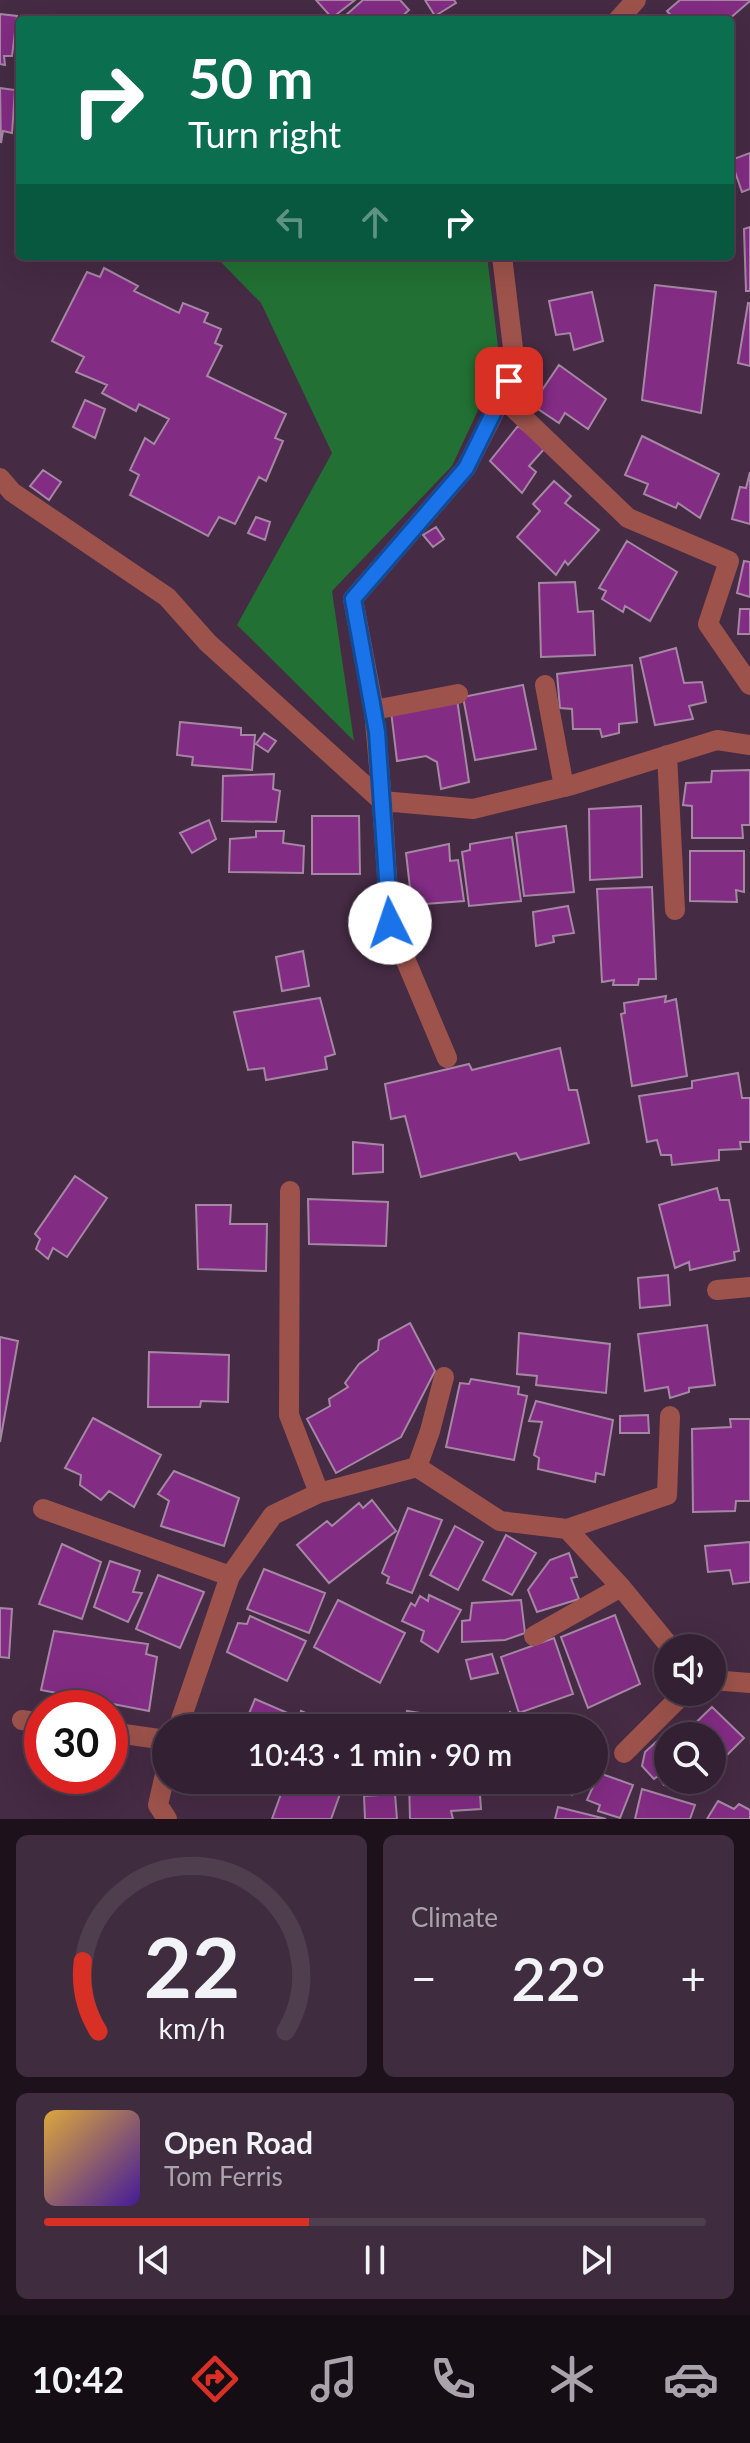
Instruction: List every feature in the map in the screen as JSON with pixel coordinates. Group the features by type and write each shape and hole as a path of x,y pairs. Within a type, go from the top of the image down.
{"street":[{"path":"622,16 636,0"},
{"path":"447,1058 390,923 374,710 353,599 466,468 502,397 515,365 502,260"},
{"path":"502,397 628,518 729,561 708,624 750,685"},
{"path":"0,478 12,492 167,597 208,643 382,801 473,809 564,787 717,740 750,745"},
{"path":"545,685 564,787"},
{"path":"374,710 458,694"},
{"path":"667,755 675,910"},
{"path":"290,1191 289,1415 319,1493"},
{"path":"717,1290 750,1287"},
{"path":"417,1467 444,1377"},
{"path":"183,1714 230,1576 273,1515 319,1493 417,1467 500,1521 567,1529 667,1495 670,1416"},
{"path":"43,1509 230,1576"},
{"path":"567,1529 660,1634"},
{"path":"534,1636 621,1587"},
{"path":"726,1681 750,1683"},
{"path":"624,1753 671,1706"},
{"path":"128,1735 152,1738"},
{"path":"161,1794 158,1805 167,1819"}],"green space":[{"path":"219,260 487,260 500,363 452,466 332,591 354,741 237,625 332,453 261,303"}],"building":[{"path":"316,0 355,0 335,16 330,16"},
{"path":"363,0 400,0 409,10 402,16 346,15"},
{"path":"425,0 454,0 456,3 435,16"},
{"path":"680,0 750,0 733,16 671,16 667,11"},
{"path":"0,14 17,16 12,56 4,56 5,65 0,64"},
{"path":"0,88 15,90 12,133 3,131 1,143"},
{"path":"750,153 750,189 742,192 734,159"},
{"path":"750,227 750,291 746,291 744,229"},
{"path":"104,268 138,286 134,291 179,313 183,303 208,313 204,322 221,329 215,343 222,346 207,376 286,414 275,438 283,441 266,481 259,477 235,524 219,517 208,536 130,495 139,475 130,470 145,438 154,444 169,419 139,404 136,411 102,393 107,385 76,372 84,357 52,341 87,272 100,277"},
{"path":"655,285 716,292 701,413 642,400"},
{"path":"592,292 603,341 574,350 570,333 556,335 549,301"},
{"path":"750,303 750,366 738,363"},
{"path":"559,365 606,399 588,429 565,413 559,423 532,405"},
{"path":"85,400 105,409 95,438 73,427"},
{"path":"518,426 546,447 529,466 536,472 522,493 490,461"},
{"path":"642,436 719,474 700,518 678,503 676,508 644,494 648,484 625,475"},
{"path":"43,470 61,482 49,500 30,486"},
{"path":"750,472 750,524 732,519 740,487 746,488"},
{"path":"554,481 571,496 565,503 599,530 568,565 565,561 556,575 517,537 540,511 533,504"},
{"path":"256,517 270,522 265,540 248,533"},
{"path":"436,527 444,539 433,547 423,535"},
{"path":"627,541 677,572 650,621 625,606 623,612 602,599 606,591 599,588"},
{"path":"744,561 750,562 750,597 737,593"},
{"path":"575,582 578,612 593,611 595,655 541,657 539,583"},
{"path":"740,609 750,609 750,634 738,634"},
{"path":"676,648 684,683 702,682 706,702 689,706 693,719 655,725 640,658"},
{"path":"632,665 637,722 619,724 619,733 602,737 600,729 573,729 572,709 560,708 557,674"},
{"path":"523,685 536,749 475,760 463,697"},
{"path":"457,699 469,782 441,789 437,762 426,756 397,761 391,711"},
{"path":"180,722 241,728 241,735 255,735 252,770 192,765 193,757 177,755"},
{"path":"264,733 276,741 268,752 256,744"},
{"path":"750,770 750,825 742,825 743,838 692,838 692,806 683,805 686,783 711,782 712,771"},
{"path":"274,774 273,789 280,791 276,822 222,821 223,776"},
{"path":"641,806 642,877 590,880 589,809"},
{"path":"312,816 359,816 360,874 312,874"},
{"path":"209,820 216,839 192,853 180,833"},
{"path":"566,826 574,892 524,896 516,833"},
{"path":"256,831 284,831 283,843 304,846 303,873 229,872 230,839 256,837"},
{"path":"512,837 521,901 469,906 462,852 470,850 470,844"},
{"path":"449,844 450,861 458,860 464,901 412,905 406,853"},
{"path":"690,851 744,851 744,892 736,890 737,902 690,901"},
{"path":"652,887 656,979 639,979 638,985 613,985 614,980 602,982 597,889"},
{"path":"568,906 574,933 553,936 554,942 536,946 533,912"},
{"path":"303,951 309,986 282,991 276,957"},
{"path":"666,996 665,1002 676,999 687,1076 632,1086 621,1014 625,1013 624,1003"},
{"path":"320,998 335,1054 325,1057 327,1069 266,1080 264,1068 248,1070 234,1012"},
{"path":"560,1048 569,1090 577,1090 589,1143 520,1160 516,1153 421,1177 405,1116 391,1119 385,1084 469,1064 472,1070"},
{"path":"738,1073 742,1098 750,1098 750,1142 740,1142 741,1149 719,1150 719,1160 672,1165 671,1155 661,1155 657,1140 647,1142 639,1096 692,1088 692,1081"},
{"path":"353,1142 383,1145 383,1172 353,1174"},
{"path":"75,1176 107,1198 67,1257 53,1248 48,1259 36,1249 40,1239 35,1234"},
{"path":"717,1188 720,1200 729,1200 739,1251 734,1252 735,1260 690,1270 689,1262 675,1268 659,1205"},
{"path":"308,1199 388,1202 386,1246 309,1244"},
{"path":"196,1205 231,1205 230,1224 267,1224 266,1271 198,1269"},
{"path":"668,1275 670,1305 640,1308 638,1278"},
{"path":"410,1323 435,1371 401,1437 336,1473 307,1419 330,1406 329,1399 348,1387 345,1383 359,1364 378,1350 379,1340"},
{"path":"707,1325 715,1385 689,1388 689,1392 670,1398 668,1387 645,1391 638,1334"},
{"path":"519,1333 610,1344 606,1393 536,1385 537,1376 517,1374"},
{"path":"0,1337 18,1341 0,1442"},
{"path":"149,1352 229,1355 228,1402 201,1401 200,1407 148,1407"},
{"path":"471,1379 519,1387 518,1394 527,1396 514,1460 446,1447 460,1383 469,1384"},
{"path":"536,1401 613,1420 604,1475 596,1473 595,1482 538,1469 539,1458 534,1455 542,1422 529,1421"},
{"path":"648,1415 649,1433 620,1433 620,1416"},
{"path":"93,1418 161,1455 134,1507 109,1491 101,1500 80,1485 81,1475 65,1468"},
{"path":"730,1419 750,1419 750,1501 736,1501 735,1511 693,1512 692,1429 731,1427"},
{"path":"174,1471 239,1498 224,1546 161,1526 169,1501 158,1494"},
{"path":"372,1500 396,1531 329,1583 297,1545 327,1521 332,1526 359,1503 363,1508"},
{"path":"408,1508 442,1520 412,1593 387,1583 389,1577 382,1573"},
{"path":"455,1526 483,1542 458,1590 430,1575"},
{"path":"506,1535 536,1553 512,1595 483,1580"},
{"path":"750,1542 750,1582 733,1584 730,1570 708,1572 705,1546"},
{"path":"62,1544 101,1562 82,1619 39,1604"},
{"path":"569,1553 577,1577 571,1578 579,1599 537,1612 528,1590 550,1560"},
{"path":"110,1561 140,1571 133,1592 142,1593 128,1622 94,1607"},
{"path":"264,1569 325,1593 309,1633 247,1609"},
{"path":"158,1575 204,1592 180,1648 136,1629"},
{"path":"429,1595 461,1610 438,1652 421,1641 424,1631 402,1621 411,1603 415,1606 420,1596 428,1601"},
{"path":"338,1600 405,1633 380,1683 314,1647"},
{"path":"521,1600 525,1633 505,1640 462,1642 462,1621 470,1620 472,1603"},
{"path":"0,1608 12,1609 9,1658 0,1657"},
{"path":"615,1615 640,1684 588,1708 561,1637"},
{"path":"250,1616 306,1641 287,1681 227,1652 238,1623 247,1624"},
{"path":"54,1631 148,1644 146,1654 157,1657 149,1711 128,1707 128,1690 41,1690"},
{"path":"554,1638 573,1694 519,1713 501,1657"},
{"path":"492,1654 498,1673 471,1679 466,1660"},
{"path":"255,1699 290,1714 249,1714"},
{"path":"712,1707 744,1738 726,1756 726,1722 696,1722"},
{"path":"654,1744 654,1779 642,1766 645,1752"},
{"path":"608,1776 633,1785 620,1818 598,1811 600,1805 587,1800 590,1794 608,1794"},
{"path":"642,1789 695,1805 690,1819 635,1819"},
{"path":"281,1794 340,1794 331,1819 272,1819"},
{"path":"395,1794 397,1819 365,1819 364,1796"},
{"path":"409,1794 480,1794 481,1809 451,1811 453,1819 410,1819"},
{"path":"718,1801 734,1809 739,1804 750,1810 750,1819 707,1819"},
{"path":"558,1807 606,1819 555,1819"}],"route":[{"path":"390,923 377,732 353,599 466,468 509,381"}]}
